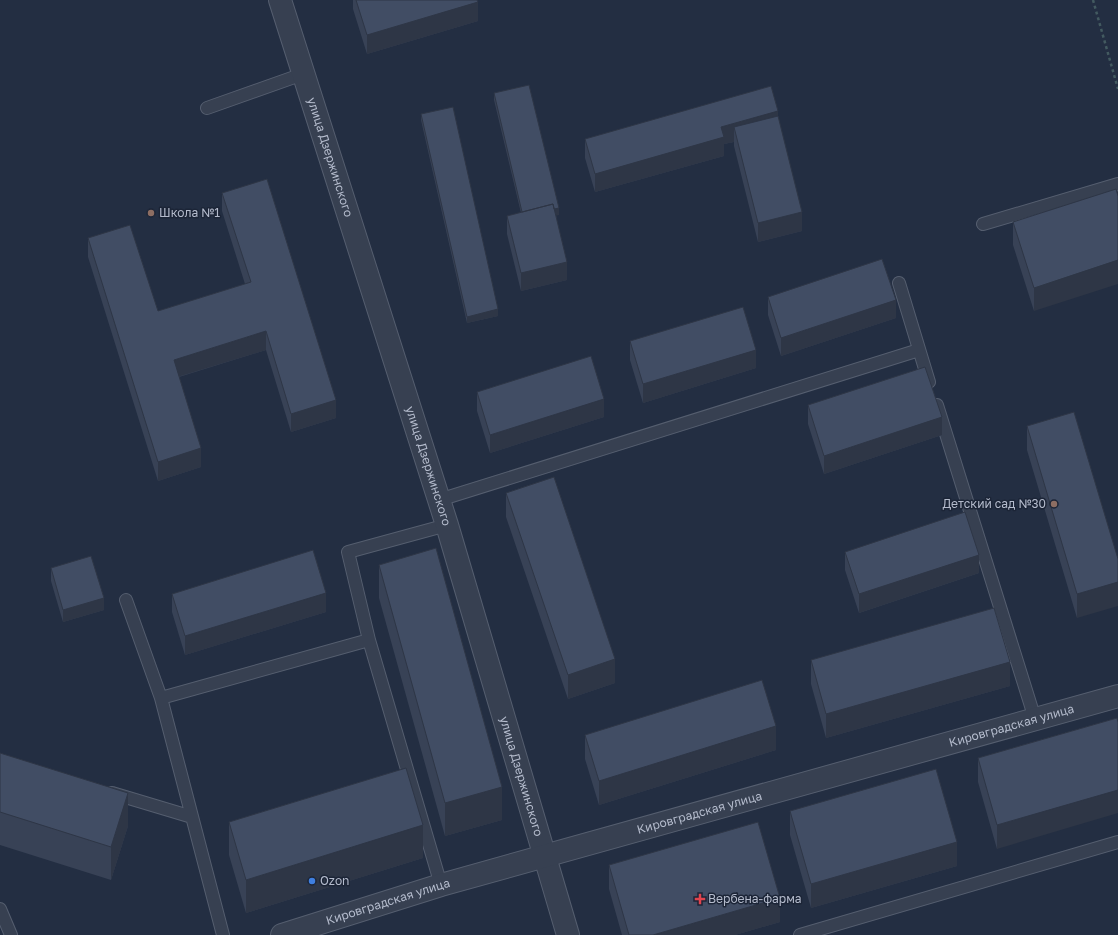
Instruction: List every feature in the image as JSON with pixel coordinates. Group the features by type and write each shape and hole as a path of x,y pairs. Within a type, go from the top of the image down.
{"street":[{"name":"улица Дзержинского","path":"280,0 439,500 568,935"},
{"name":"Кировградская улица","path":"282,935 441,885 1118,696"}],"lane":[{"path":"207,108 303,74"},
{"path":"983,224 1118,184"},
{"path":"899,283 1035,719"},
{"path":"439,500 919,350"},
{"path":"441,885 369,640 348,552 446,525"},
{"path":"126,600 161,698 223,935"},
{"path":"161,698 369,640"},
{"path":"104,791 192,817"},
{"path":"800,935 1118,842"},
{"path":"0,908 11,935"}],"path":[{"path":"1093,0 1118,89"}],"building":[{"path":"356,0 477,0 478,2 367,35"},
{"path":"529,85 559,208 554,209 553,204 522,212 494,93"},
{"path":"771,86 778,111 721,127 724,137 595,174 585,139"},
{"path":"453,107 498,309 467,317 421,114"},
{"path":"778,116 802,212 758,223 734,127"},
{"path":"267,179 336,400 291,414 266,331 174,360 201,448 158,462 88,238 130,225 158,311 251,282 222,193"},
{"path":"1116,189 1118,196 1118,260 1034,288 1013,222"},
{"path":"553,204 567,262 521,273 507,216"},
{"path":"882,259 896,300 781,338 768,297"},
{"path":"743,307 756,350 643,384 630,341"},
{"path":"591,356 604,399 490,435 477,392"},
{"path":"925,367 942,417 824,456 808,405"},
{"path":"1074,412 1118,559 1118,582 1077,594 1027,426"},
{"path":"554,477 615,659 568,675 506,493"},
{"path":"965,512 979,555 859,594 845,552"},
{"path":"436,548 502,787 445,803 379,565"},
{"path":"313,550 326,593 185,636 172,594"},
{"path":"91,556 104,598 63,610 51,568"},
{"path":"994,608 1010,662 826,714 811,660"},
{"path":"762,680 776,726 599,781 585,735"},
{"path":"1117,718 1118,790 997,825 978,758"},
{"path":"0,753 128,793 111,847 0,812"},
{"path":"406,768 423,825 246,880 229,822"},
{"path":"936,769 957,842 811,884 790,811"},
{"path":"758,822 780,898 653,935 629,935 609,865"}],"place":[{"name":"Школа №1","path":"151,213"},
{"name":"Детский сад №30","path":"1054,504"},
{"name":"Ozon","path":"312,881"},
{"name":"Вербена-фарма","path":"700,899"}]}
